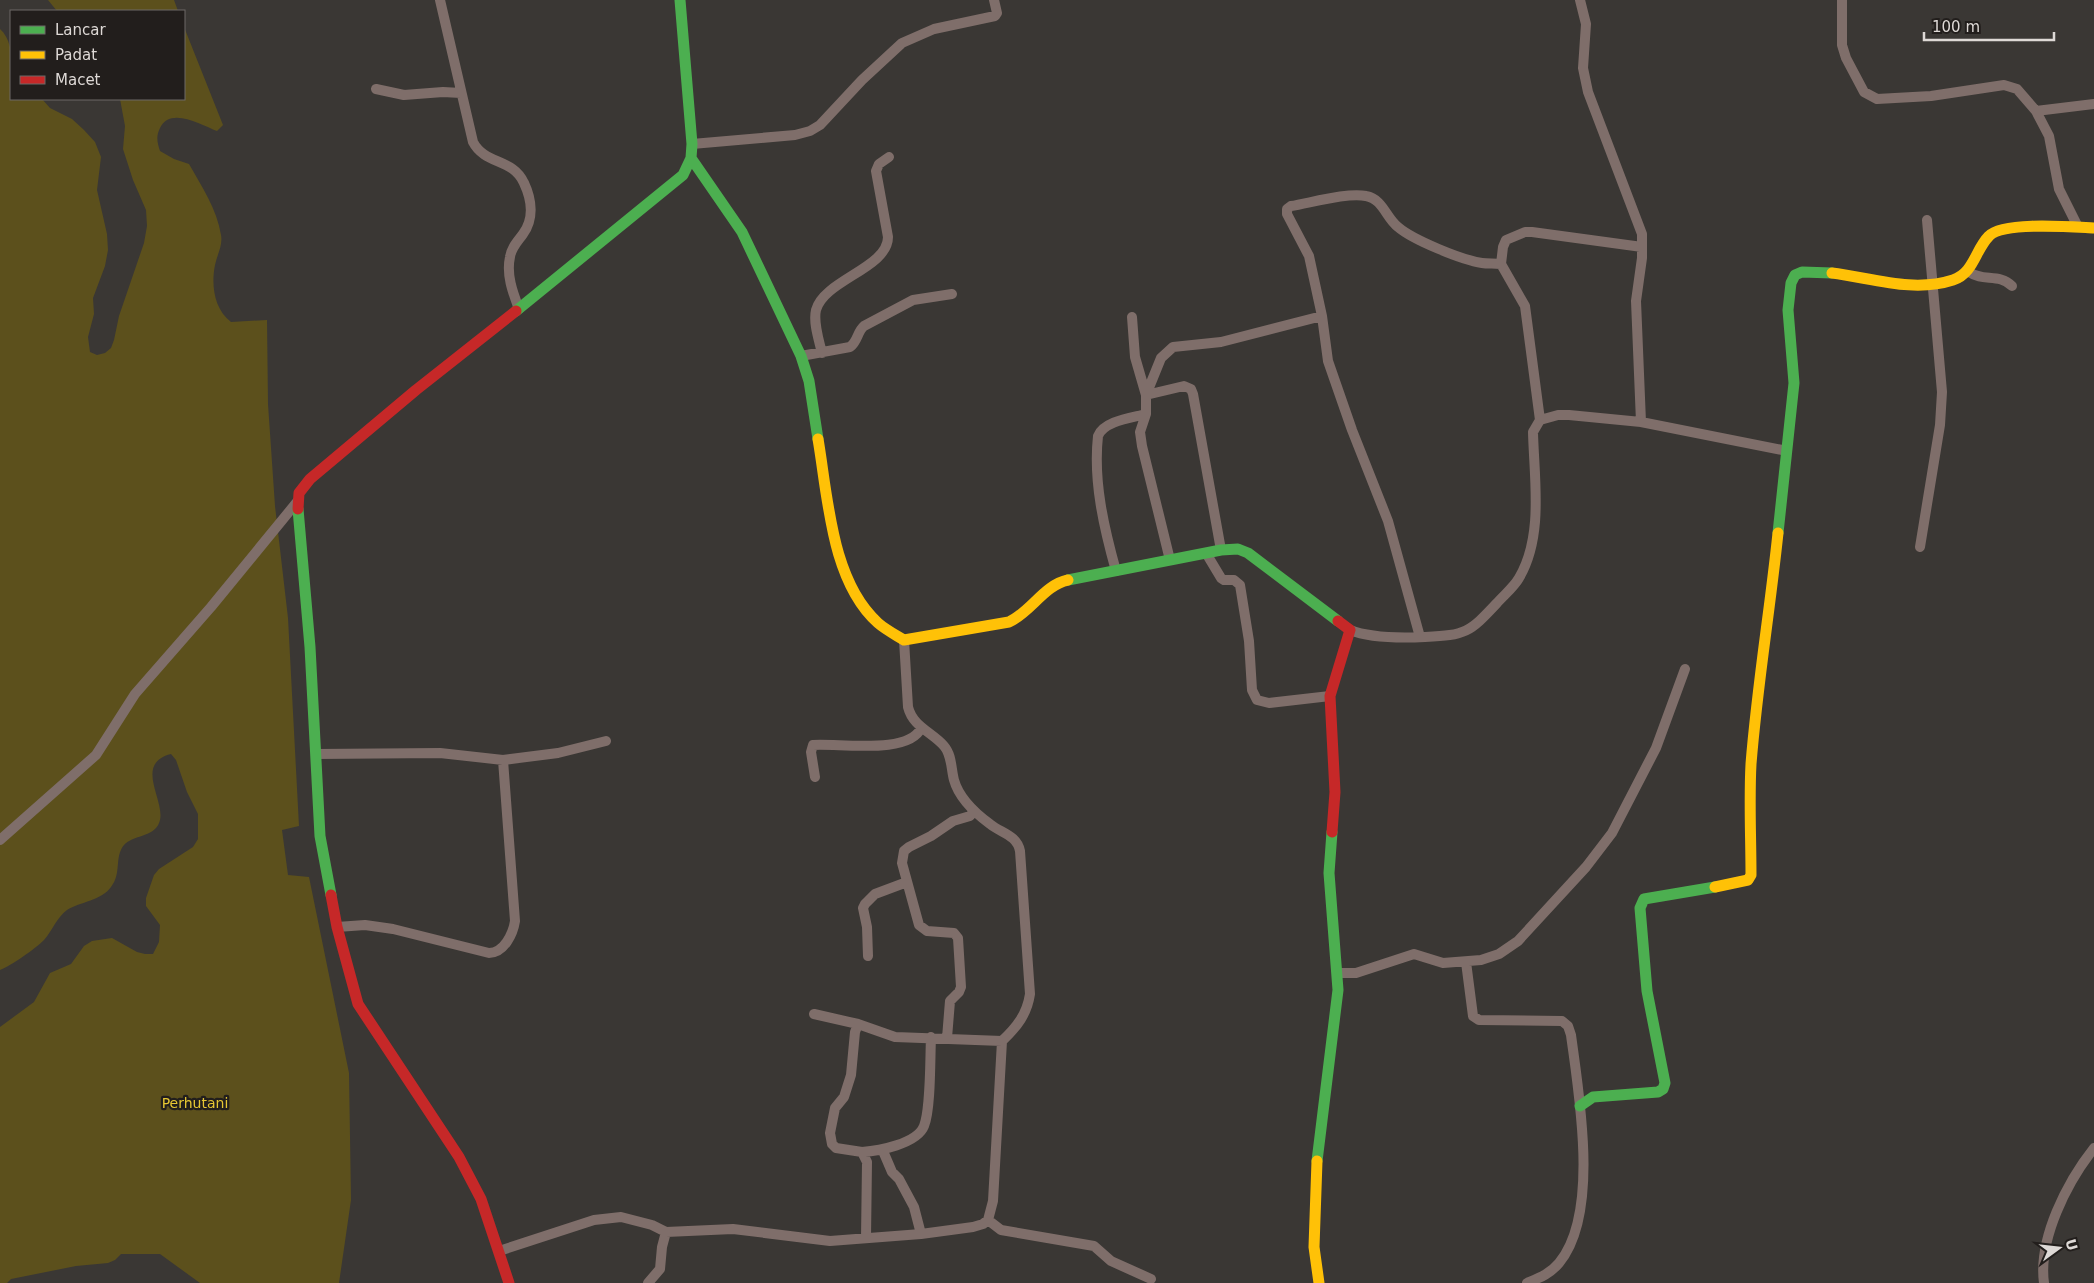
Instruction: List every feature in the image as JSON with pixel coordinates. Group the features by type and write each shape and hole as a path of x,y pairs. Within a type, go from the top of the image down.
{"street":[{"path":"440,0 473,142 484,155 513,167 525,185 530,204 529,224 513,247 509,266 518,310"},
{"path":"509,1283 481,1199 459,1157 358,1004 337,927 322,851 310,647 297,502 299,493 310,479 416,390 676,182 685,172 691,158 692,144 680,0"},
{"path":"692,144 795,135 817,128 895,48 934,29 995,16 997,13 994,0"},
{"path":"1580,0 1586,24 1583,68 1585,80 1638,222 1642,247 1636,301 1641,422"},
{"path":"1842,0 1843,51 1859,85 1864,92 1871,96 1878,99 1931,96 2004,86 2016,89 2036,111 2049,136 2059,189 2078,227"},
{"path":"376,89 404,95 443,92 461,93"},
{"path":"2036,111 2094,104"},
{"path":"822,353 815,318 820,302 827,294 877,257 886,248 888,237 876,170 879,164 889,157"},
{"path":"691,158 742,232 801,356 809,380 824,480 839,560 852,589 868,613 878,623 904,640 1009,622 1022,616 1056,584 1221,550 1238,549 1248,553 1350,630 1366,634 1420,637 1463,633 1469,630 1518,580 1528,558 1533,530 1533,432 1540,420 1525,306 1501,264 1503,247 1506,240 1525,232 1642,247"},
{"path":"1420,637 1388,522 1352,430 1328,361 1322,316 1309,256 1287,214 1287,210 1291,206 1352,196 1368,196 1382,206 1395,225 1413,237 1468,260 1501,264"},
{"path":"1920,547 1942,409 1942,376 1931,284 1927,220"},
{"path":"1580,1106 1593,1097 1658,1092 1663,1089 1665,1083 1647,991 1641,902 1644,899 1742,882 1748,880 1751,875 1751,767 1758,686 1769,616 1794,383 1794,362 1787,310 1790,284 1793,277 1798,272 1815,270 1884,283 1931,284 1953,280 1969,272 1988,237 2003,229 2094,228"},
{"path":"1969,272 1976,276 2004,279 2012,286"},
{"path":"801,356 850,347 856,341 860,329 902,304 923,298 952,294"},
{"path":"1146,395 1161,358 1173,346 1221,342 1322,316"},
{"path":"1132,317 1135,356 1146,395 1146,414 1140,432 1142,446 1170,560"},
{"path":"1146,395 1184,386 1191,389 1221,550"},
{"path":"1116,571 1104,530 1098,473 1098,436 1109,425 1146,414"},
{"path":"1540,420 1558,415 1569,415 1641,422 1787,451"},
{"path":"0,840 96,755 135,694 210,608 297,502"},
{"path":"1206,553 1221,578 1224,580 1234,580 1240,585 1249,641 1252,690 1256,700 1270,703 1330,696"},
{"path":"1319,1283 1314,1247 1314,1209 1318,1152 1337,1002 1337,973 1329,873 1335,792 1330,696 1350,630"},
{"path":"499,1252 594,1220 622,1217 637,1220 666,1232 733,1229 830,1242 921,1234 973,1227 983,1224 988,1220 993,1201 1002,1041 1021,1020 1030,994 1020,851 1016,840 991,826 974,811 958,792 946,748 914,721 908,707 904,640"},
{"path":"1337,973 1356,973 1414,954 1443,963 1466,962 1499,954 1518,941 1586,867 1612,833 1656,748 1685,669"},
{"path":"815,777 811,752 813,745 884,745 898,743 914,737 922,728"},
{"path":"316,754 440,753 504,760 558,753 606,741"},
{"path":"337,927 365,925 394,929 489,953 496,952 502,948 513,931 515,921 504,760"},
{"path":"947,1038 950,1001 959,992 961,987 958,938 954,934 922,929 919,925 902,862 904,851 909,847 931,836 953,821 970,816 974,811"},
{"path":"868,956 868,927 863,908 865,904 875,894 907,882"},
{"path":"1466,962 1473,1016 1479,1020 1557,1020 1562,1021 1568,1026 1571,1035 1580,1106 1584,1169 1576,1228 1566,1254 1559,1263 1541,1278 1527,1283"},
{"path":"814,1014 858,1024 896,1037 1002,1041"},
{"path":"858,1024 855,1032 850,1075 844,1097 835,1108 830,1133 832,1144 836,1148 862,1152 883,1150 921,1132 927,1112 931,1037"},
{"path":"2044,1283 2044,1258 2049,1234 2076,1174 2094,1148"},
{"path":"883,1150 892,1172 899,1179 914,1207 921,1234"},
{"path":"862,1152 866,1162 866,1238"},
{"path":"988,1220 1001,1230 1094,1246 1111,1261 1151,1279"},
{"path":"648,1283 660,1269 662,1247 666,1232"}],"green space":[{"path":"48,0 174,0 178,10 56,10"},
{"name":"Perhutani","path":"0,29 5,35 10,48 10,100 43,100 50,108 72,119 84,130 95,142 101,157 97,190 107,234 108,250 105,266 93,298 94,314 88,337 90,352 97,355 105,353 111,348 119,316 144,243 147,226 146,210 133,180 123,149 125,126 120,100 185,100 185,30 223,125 217,131 187,119 171,118 160,128 157,139 159,148 160,151 174,159 189,164 216,216 221,246 215,265 213,281 217,304 225,317 231,322 267,320 268,404 275,506 288,618 299,826 282,830 288,875 309,877 349,1073 351,1200 339,1283 200,1283 160,1254 121,1254 115,1260 108,1263 76,1266 11,1279 7,1283 0,1283 0,1027 34,1002 50,973 71,964 84,946 92,941 112,938 137,952 153,954 159,942 160,925 146,906 146,898 154,875 159,869 193,847 198,839 198,814 187,792 176,760 171,754 160,759 154,766 152,775 160,815 156,828 124,845 119,855 114,882 107,891 97,898 67,910 60,916 40,944 17,961 0,970"}],"traffic: fast":[{"path":"516,311 683,175 691,158 692,144 680,0"},
{"path":"691,158 742,232 801,356 809,381 818,439"},
{"path":"1778,533 1794,383 1788,310 1791,283 1795,275 1802,272 1832,273"},
{"path":"298,509 310,647 320,836 331,895"},
{"path":"1068,580 1221,550 1238,549 1248,553 1338,621"},
{"path":"1317,1161 1338,990 1329,873 1332,832"},
{"path":"1580,1106 1593,1097 1658,1092 1663,1089 1665,1083 1647,991 1640,908 1644,899 1715,887"}],"traffic: slow":[{"path":"1832,273 1908,285 1938,284 1953,280 1966,272 1984,242 1997,231 2008,228 2039,226 2094,228"},
{"path":"818,439 834,537 850,585 862,605 878,623 904,640 1009,622 1017,618 1052,587 1068,580"},
{"path":"1715,887 1748,880 1751,875 1751,764 1778,533"},
{"path":"1317,1161 1314,1247 1319,1283"}],"traffic: jam":[{"path":"298,509 299,493 310,479 416,390 516,311"},
{"path":"1332,832 1335,792 1330,696 1350,630 1338,621"},
{"path":"331,895 337,927 358,1004 459,1157 481,1199 509,1283"}]}
